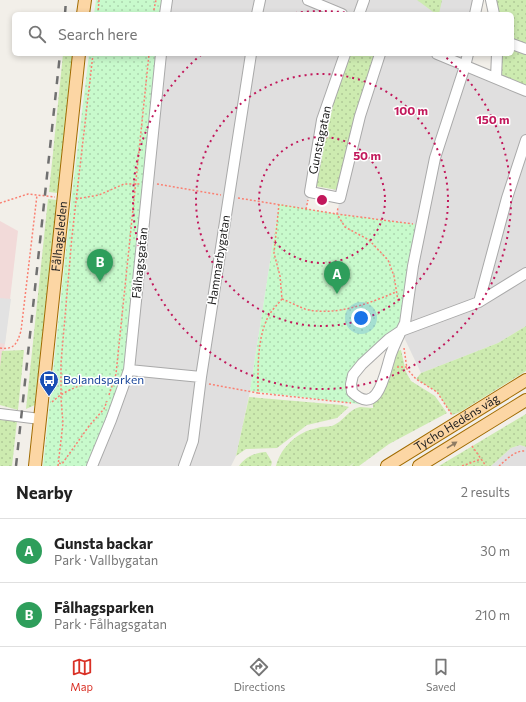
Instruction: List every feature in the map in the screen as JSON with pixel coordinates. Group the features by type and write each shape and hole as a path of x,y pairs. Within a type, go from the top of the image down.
{"main road":[{"path":"83,12 85,0"},
{"name":"Fålhagsleden","path":"35,466 65,198 79,56"},
{"name":"Tycho Hedéns väg","path":"387,466 526,380"},
{"name":"Tycho Hedéns väg","path":"419,466 526,400"}],"street":[{"path":"165,12 167,0"},
{"path":"257,12 260,0"},
{"path":"308,0 337,12"},
{"path":"360,12 364,0"},
{"path":"475,12 478,0"},
{"path":"491,0 494,12"},
{"path":"514,45 526,50"},
{"name":"Fålhagsgatan","path":"92,466 111,420 127,374 149,183 161,56"},
{"name":"Hammarbygatan","path":"184,466 193,441 228,196 251,56"},
{"name":"Gunstagatan","path":"340,198 310,192 322,120 344,56"},
{"path":"340,198 360,116 379,56"},
{"path":"442,56 526,91"},
{"path":"468,56 435,158 412,266 405,323 401,331 391,352 379,392 374,397 367,399 355,395 352,392 351,384 353,375 362,364 389,339 401,331 479,302 526,273"},
{"path":"496,78 497,56"},
{"path":"479,302 506,198 526,140"},
{"path":"127,374 201,380"},
{"path":"0,414 40,419"}],"path":[{"path":"98,12 99,0"},
{"path":"154,12 156,0"},
{"path":"60,465 62,436 61,363 72,236 93,56"},
{"path":"60,465 89,426 104,409 114,380 126,280 149,56"},
{"path":"0,203 28,194 77,200 100,195 124,184 149,183 336,214 421,225"},
{"path":"0,348 7,349 12,347 18,341 21,331 37,195"},
{"path":"340,198 336,214 345,227 369,240 388,260 394,276 398,302"},
{"path":"258,393 258,372 262,337 267,318 282,299 280,276 274,253 279,204"},
{"path":"282,299 306,309 329,311 361,306 396,292"},
{"path":"401,331 407,369 416,379 437,392 452,415"},
{"path":"50,406 52,402 62,394 86,384 114,380 127,374"},
{"path":"201,380 258,393 351,403"},
{"path":"472,446 486,466"},
{"path":"499,466 520,450 526,451"},
{"path":"462,466 481,459"}],"shaded area":[{"path":"167,0 478,0 475,12 165,12"},
{"path":"161,56 344,56 306,209 279,204 250,391 236,456 231,466 92,466"},
{"path":"379,56 468,56 466,66 526,91 526,326 498,343 421,373 401,331 337,214 340,198"},
{"path":"0,221 18,231 0,385"},
{"path":"0,298 11,299 5,344 0,343"},
{"path":"520,445 526,447 526,466 491,466 511,448"}],"green space":[{"path":"96,0 167,0 165,12 94,12"},
{"path":"417,0 442,0 439,12 433,12"},
{"path":"491,0 526,0 526,91 496,78 497,56 514,56 514,12 494,12"},
{"path":"63,56 73,56 58,193 49,192"},
{"path":"89,56 161,56 129,370 92,466 43,466 72,194"},
{"path":"348,56 374,56 355,114 337,190 315,186 326,122"},
{"path":"48,199 57,200 35,405 26,409"},
{"path":"279,204 337,214 421,225 405,323 362,364 352,392 367,399 359,404 250,391"},
{"path":"526,326 526,371 460,412 452,415 437,392 416,379 421,373 498,343"},
{"path":"24,350 18,410 0,405 0,367 2,351"},
{"path":"401,350 406,372 411,381 435,396 447,413 389,444 359,466 351,466 355,462 350,466 276,466 278,459 286,447 291,441 303,433 319,427 332,426 356,408 373,408 373,403 383,392 389,379 397,351"},
{"path":"249,397 342,405 349,407 337,418 307,425 277,448 246,449 236,456"},
{"path":"526,414 526,447 520,445 511,448 491,466 439,466"},
{"path":"0,420 17,421 12,466 0,466"},
{"path":"266,452 272,462 271,466 239,466 251,456"}],"railway":[{"path":"65,12 66,0"},
{"path":"16,466 60,56"}],"place":[{"name":"Fålhagsparken","path":"100,282"},
{"name":"Gunsta backar","path":"337,294"},
{"name":"Bolandsparken","path":"49,397"}]}
